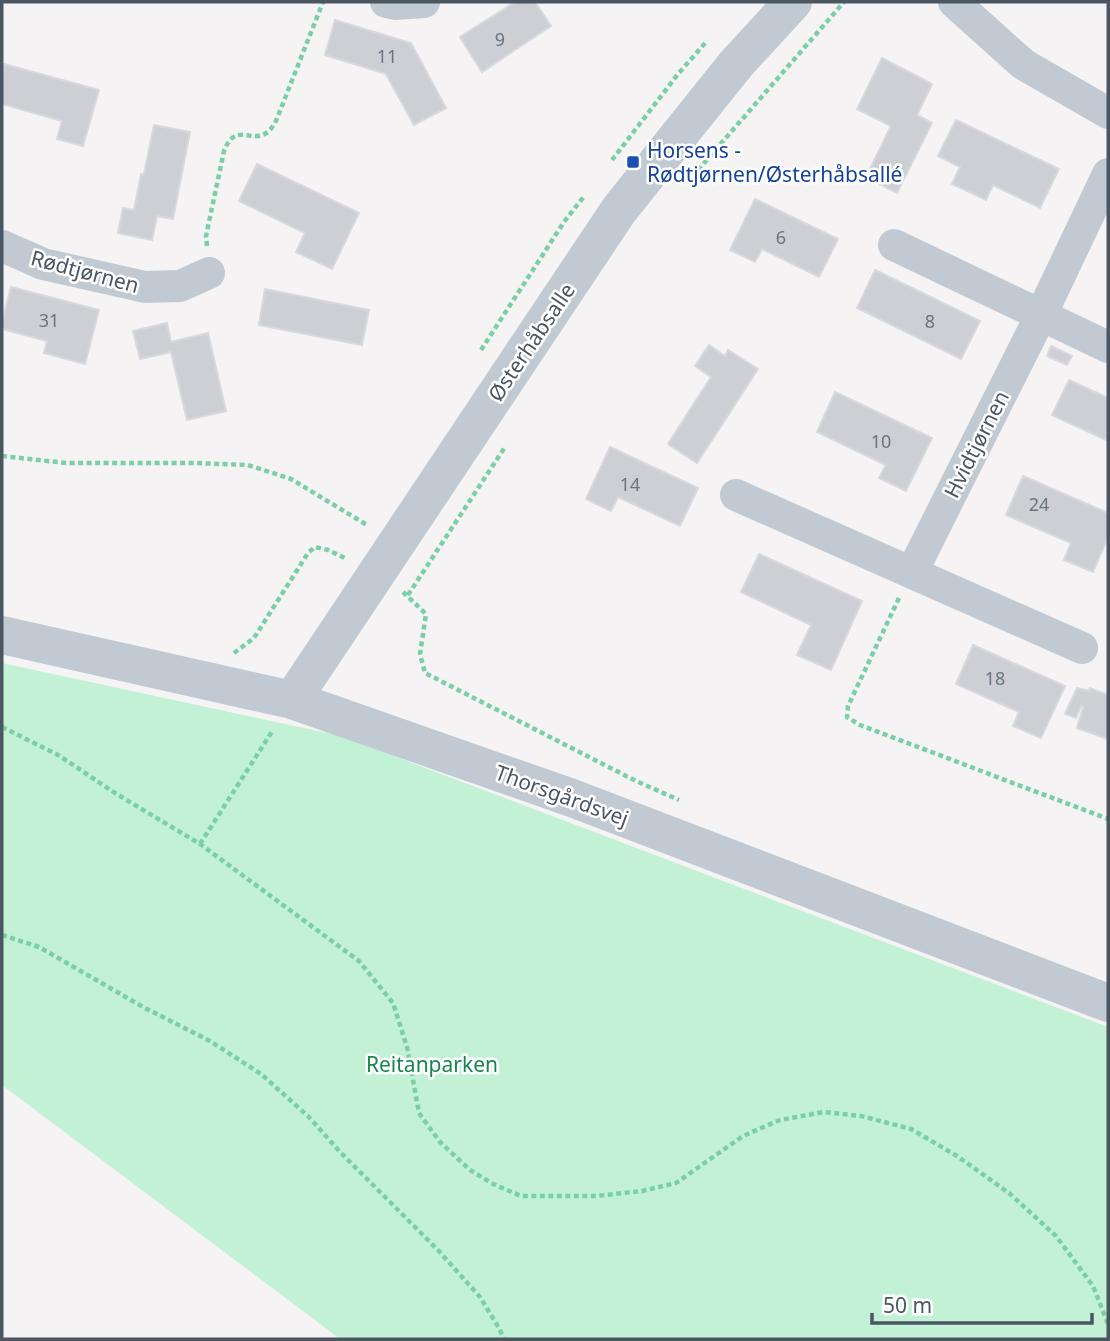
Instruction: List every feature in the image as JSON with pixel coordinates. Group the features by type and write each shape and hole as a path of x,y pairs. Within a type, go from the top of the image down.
{"street":[{"path":"386,2 424,2"},
{"name":"Østerhåbsalle","path":"292,700 619,210 736,64 793,2"},
{"path":"954,2 1023,64 1108,113"},
{"name":"Hvidtjørnen","path":"912,572 1041,315 1108,174"},
{"path":"894,245 1108,347"},
{"name":"Rødtjørnen","path":"2,246 43,264 145,287 180,286 209,273"},
{"path":"736,495 1082,648"},
{"name":"Thorsgårdsvej","path":"2,635 292,700 572,798 1108,1003"}],"path":[{"path":"209,273 206,236 228,141 233,136 260,136 269,132 276,121 323,2"},
{"path":"695,174 844,2"},
{"path":"408,595 506,445"},
{"path":"2,456 65,463 248,465 290,479 368,525"},
{"path":"232,655 254,638 308,553 315,547 328,550 408,595 426,614 420,654 425,673 636,781 686,803"},
{"path":"912,572 848,706 847,717 1108,819"},
{"path":"200,844 292,700"},
{"path":"2,727 58,755 200,844 359,961 393,1003 407,1047 419,1113 440,1142 470,1170 493,1184 521,1196 596,1196 642,1191 676,1183 743,1136 780,1120 824,1112 861,1116 911,1129 957,1156 1009,1194 1056,1236 1093,1286 1108,1324"},
{"path":"2,935 39,947 143,1007 210,1041 261,1074 309,1117 340,1152 437,1249 480,1297 504,1339"}],"green space":[{"name":"Reitanparken","path":"2,663 341,736 1108,1027 1108,1339 340,1339 2,1085"}],"building":[{"path":"515,2 535,2 551,26 482,72 460,37"},
{"path":"335,20 411,43 446,108 414,125 386,74 325,55"},
{"path":"882,58 932,84 917,115 932,123 897,193 866,177 891,126 857,109"},
{"path":"4,64 99,90 83,146 57,139 62,121 2,104"},
{"path":"956,120 1059,169 1040,208 993,185 986,200 952,184 960,167 938,156"},
{"path":"154,125 190,132 173,219 157,216 152,240 118,233 123,208 134,210"},
{"path":"257,164 359,213 332,269 296,252 305,233 239,201"},
{"path":"755,199 838,239 819,277 762,249 755,262 730,250"},
{"path":"875,270 980,321 961,359 857,308"},
{"path":"11,287 99,310 85,364 44,353 47,341 2,329"},
{"path":"265,289 369,310 362,345 259,325"},
{"path":"167,323 171,342 208,333 226,411 187,420 171,352 140,359 133,331"},
{"path":"709,345 725,356 728,350 758,369 697,463 668,444 711,377 695,366"},
{"path":"1051,346 1072,356 1067,365 1047,356"},
{"path":"1069,380 1108,398 1108,441 1052,415"},
{"path":"835,392 932,438 906,491 879,478 886,465 817,432"},
{"path":"610,447 698,488 680,526 618,497 611,511 586,499"},
{"path":"1023,476 1108,513 1108,537 1093,572 1064,560 1071,543 1006,515"},
{"path":"759,554 862,601 831,670 797,655 811,625 741,592"},
{"path":"973,645 1065,686 1041,738 1013,726 1019,712 956,684"},
{"path":"1077,688 1089,691 1090,688 1108,695 1108,739 1077,728 1083,707 1081,706 1076,718 1065,714"}],"place":[{"name":"Horsens - Rødtjørnen/Østerhåbsallé","path":"633,162"}]}
